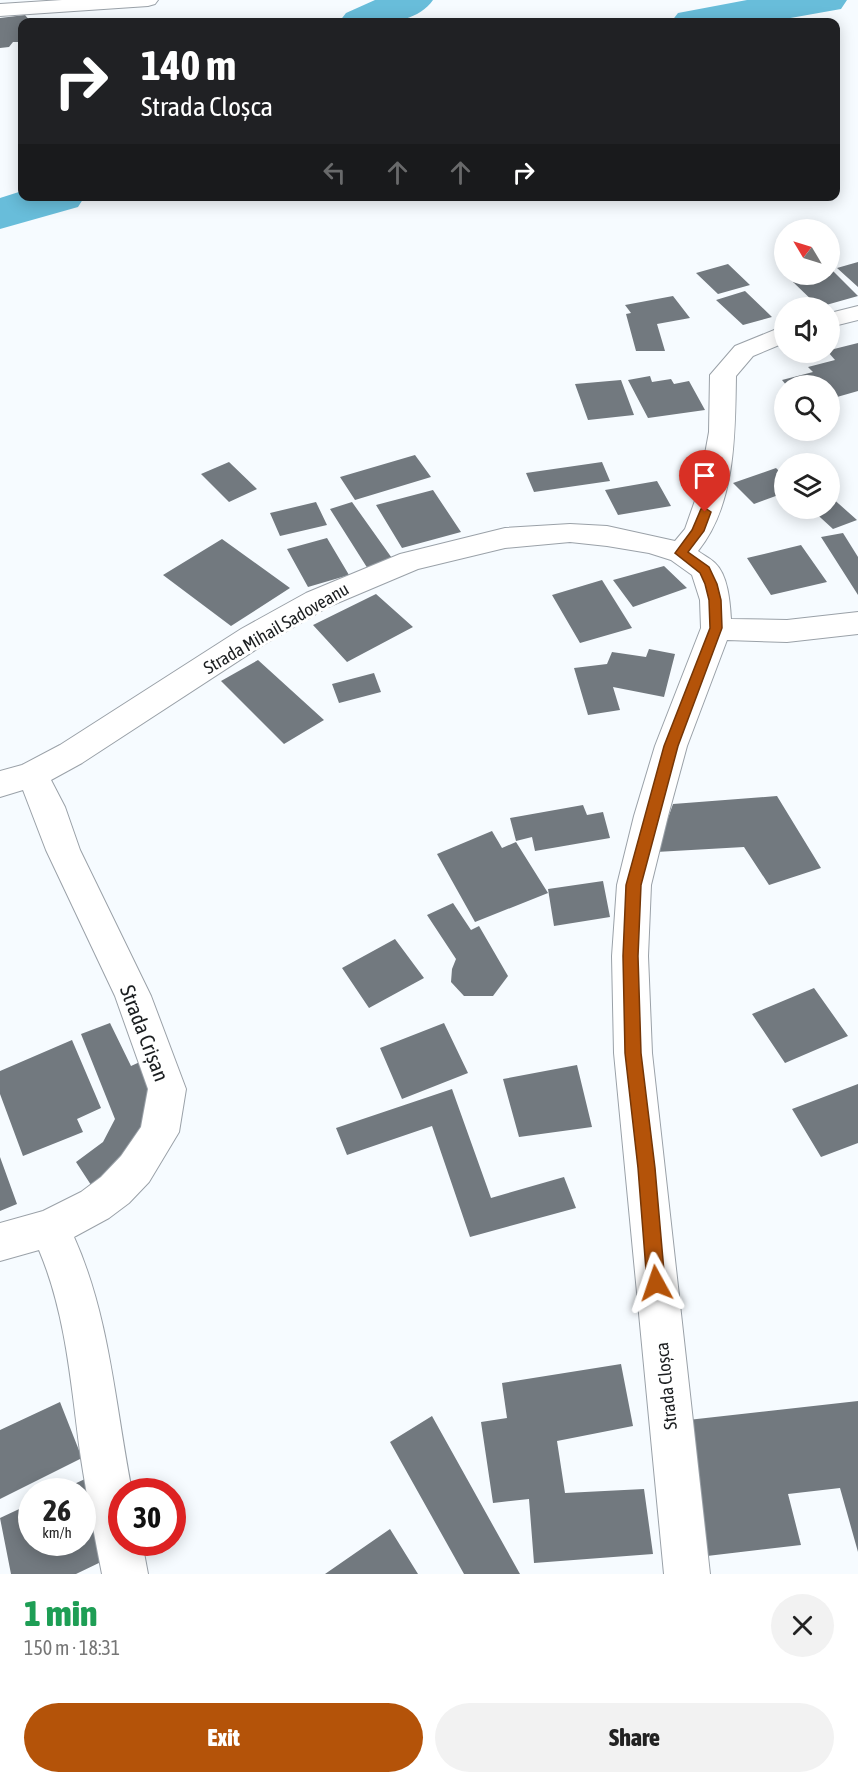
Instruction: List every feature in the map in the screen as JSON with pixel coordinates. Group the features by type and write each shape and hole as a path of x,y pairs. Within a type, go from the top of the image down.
{"street":[{"path":"0,10 148,0"},
{"path":"840,317 858,312"},
{"path":"681,553 698,531 712,492 722,432 723,375 744,351 774,338"},
{"name":"Strada Mihail Sadoveanu","path":"16,779 71,753 252,637 317,600 410,561 505,538 570,533 607,536 652,544 681,553"},
{"name":"Strada Cloșca","path":"681,553 705,570 715,600 716,628 671,746 651,816 634,885 630,956 633,1053 687,1574"},
{"path":"716,628 760,633 799,632 858,623"},
{"name":"Strada Crișan","path":"0,1242 50,1228 94,1205 115,1190 135,1169 159,1132 167,1089 133,996 63,850 48,807 16,779"},
{"path":"50,1228 66,1265 87,1342 103,1456 125,1574"}],"building":[{"path":"25,15 28,18 18,18 18,42 13,42 9,47 0,48 0,18"},
{"path":"858,262 858,287 840,271 840,267"},
{"path":"728,264 750,285 718,294 696,273"},
{"path":"840,278 858,296 840,301 840,297 809,297 796,285 840,285"},
{"path":"745,291 772,317 743,325 716,300"},
{"path":"673,296 690,318 657,324 665,351 636,351 626,314 631,313 625,305"},
{"path":"858,343 858,391 840,396 840,375 801,375 813,372 808,367 823,363 840,363 840,348"},
{"path":"650,376 652,382 671,379 674,384 689,381 705,410 648,418 628,380"},
{"path":"621,380 634,415 588,420 575,384"},
{"path":"415,455 431,477 355,500 340,477"},
{"path":"229,462 257,489 229,502 201,474"},
{"path":"602,462 610,481 534,492 526,473"},
{"path":"774,469 774,497 754,504 733,483"},
{"path":"657,481 671,506 618,515 605,490"},
{"path":"433,490 461,532 402,548 376,505"},
{"path":"316,502 327,525 280,536 270,513"},
{"path":"352,502 394,561 368,569 330,509"},
{"path":"840,505 857,520 833,529 822,519 840,519"},
{"path":"843,533 858,557 858,595 821,537"},
{"path":"327,538 349,575 308,587 287,549"},
{"path":"222,539 290,588 231,626 163,575"},
{"path":"801,545 827,582 771,595 747,558"},
{"path":"664,566 687,588 633,607 613,580"},
{"path":"602,580 632,628 580,643 552,595"},
{"path":"376,594 413,627 347,662 313,625"},
{"path":"649,649 675,654 664,697 613,687 620,710 588,715 574,668 607,664 612,652 646,657"},
{"path":"258,660 324,720 284,744 221,681"},
{"path":"374,673 381,692 339,703 332,684"},
{"path":"777,796 821,868 769,885 744,847 656,852 673,804"},
{"path":"583,805 587,815 603,812 610,838 535,851 532,837 516,841 510,818"},
{"path":"492,831 502,848 516,842 548,893 475,922 437,854"},
{"path":"603,881 610,917 554,926 548,889"},
{"path":"453,903 471,930 479,926 508,976 493,996 464,996 451,982 456,959 427,915"},
{"path":"395,939 424,978 369,1008 342,968"},
{"path":"814,988 848,1036 785,1063 752,1014"},
{"path":"110,1023 131,1066 142,1061 153,1082 147,1136 93,1188 76,1162 103,1142 115,1119 81,1034"},
{"path":"444,1023 468,1073 402,1099 380,1048"},
{"path":"72,1040 101,1108 77,1119 83,1132 23,1156 0,1094 0,1071"},
{"path":"577,1065 592,1127 519,1137 503,1079"},
{"path":"858,1084 858,1143 821,1157 792,1109"},
{"path":"452,1089 491,1198 564,1177 576,1208 470,1237 432,1126 347,1155 336,1128"},
{"path":"0,1157 17,1204 0,1211"},
{"path":"621,1364 633,1426 557,1441 565,1493 644,1489 653,1554 534,1563 529,1499 493,1503 481,1422 507,1418 502,1383"},
{"path":"858,1401 858,1552 840,1488 788,1494 801,1545 707,1556 679,1421"},
{"path":"60,1402 82,1458 42,1478 18,1478 18,1490 0,1499 0,1430"},
{"path":"432,1416 520,1574 464,1574 390,1442"},
{"path":"18,1510 18,1556 96,1556 96,1529 103,1561 76,1574 11,1574 0,1518"},
{"path":"390,1529 418,1574 325,1574"}],"waterway":[{"path":"370,18 412,0"},
{"path":"717,18 826,0"},
{"path":"0,214 43,201"}],"route":[{"path":"656,1283 633,1053 630,956 634,885 671,746 716,628 715,600 705,570 681,553 698,531 705,512"}]}
